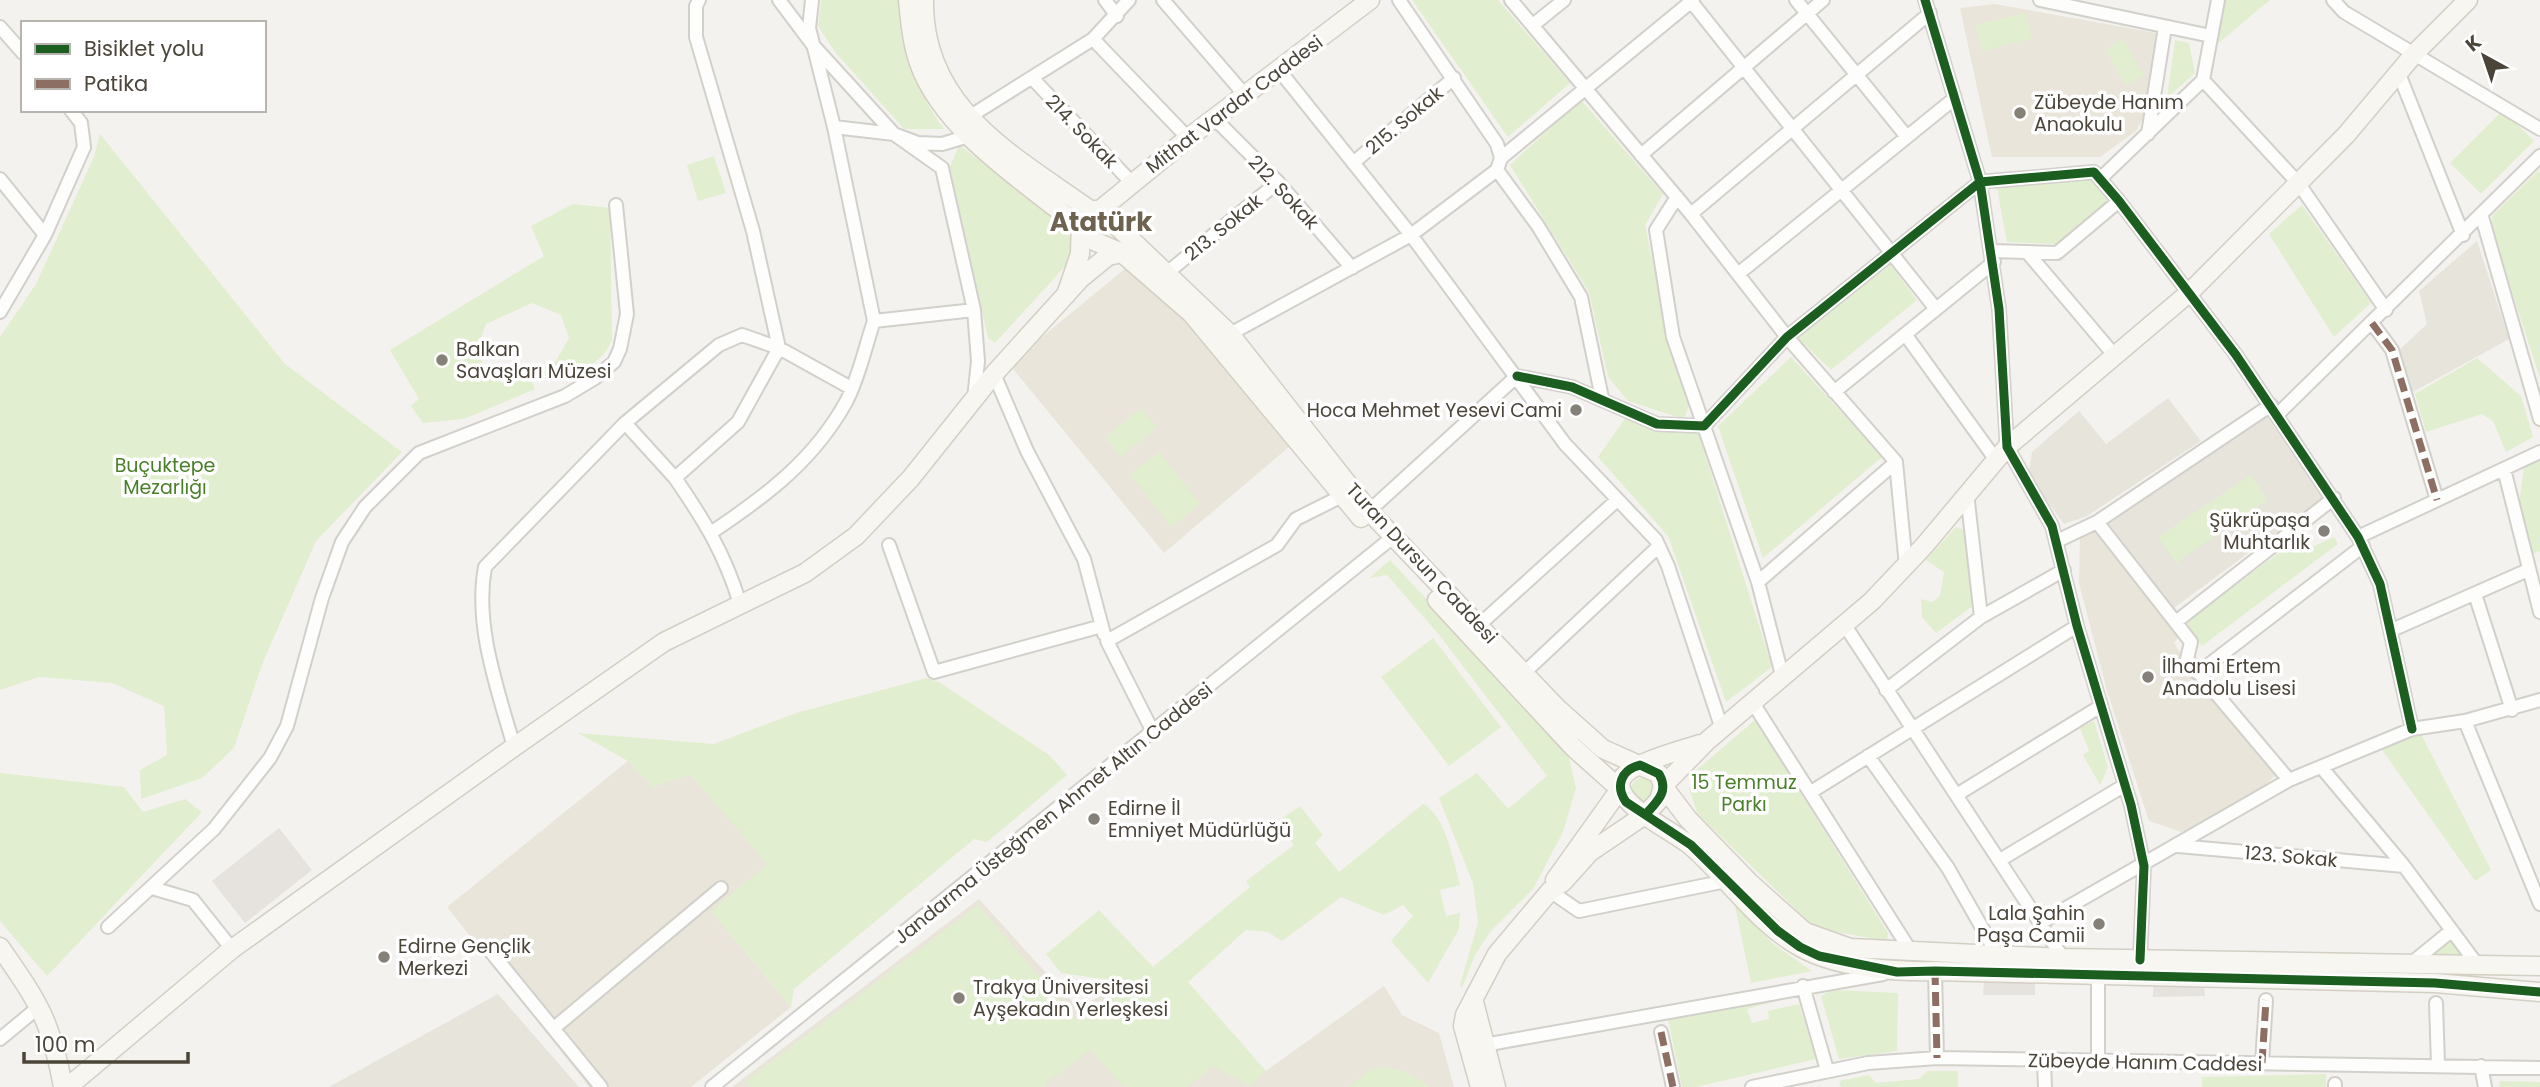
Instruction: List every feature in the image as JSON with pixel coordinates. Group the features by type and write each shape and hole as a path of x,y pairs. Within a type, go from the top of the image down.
{"main road":[{"path":"908,0 919,65 932,90 962,119"},
{"name":"Turan Dursun Caddesi","path":"924,0 926,41 969,136 1079,226"},
{"name":"Mithat Vardar Caddesi","path":"1099,212 1132,182 1244,94 1370,0"},
{"path":"1480,1087 1463,1026 1467,1010 1474,1002 1497,954 1550,891 1590,852 1646,814 1659,800 1664,786 1707,741 1783,679 1906,566 2001,453 2190,292 2346,135 2415,53 2468,0"},
{"name":"Turan Dursun Caddesi","path":"962,119 1099,212 1168,272 1230,334 1369,510 1389,541 1574,748 1620,789"},
{"path":"1099,212 1108,231 1068,289 1080,254 1081,216 1099,212"},
{"path":"1079,226 1087,238 1099,241"},
{"name":"Turan Dursun Caddesi","path":"1099,241 1122,253 1192,314 1342,496 1478,626 1557,708 1603,749 1640,765"},
{"path":"0,947 40,1006 54,1038 66,1087 232,950 664,642 805,573 856,536 911,478 993,374 1068,289 1108,256 1122,253"},
{"path":"1550,891 1562,867 1620,789 1628,770 1707,741"},
{"path":"1640,765 1659,774 1664,786 1688,818 1741,874 1805,932 1850,948 2063,958 2540,966"},
{"path":"1620,789 1626,802 1691,845 1777,931 1819,956 1897,972 2435,984 2540,992"},
{"path":"1474,1002 1496,1087"}],"street":[{"path":"675,478 738,422 779,348 753,231 696,37 696,6 699,0"},
{"path":"779,0 812,44 894,134 942,168 974,310 978,361 974,399"},
{"path":"712,532 757,502 800,466 824,437 852,388 874,321 834,127 812,44 809,28 812,0"},
{"path":"1105,0 1117,16"},
{"path":"962,119 1033,79 1093,39 1129,0"},
{"path":"1163,0 1244,94"},
{"path":"1399,0 1497,144 1499,164 1581,297 1602,398"},
{"path":"1511,0 1691,214 1787,337 1896,462 1906,566"},
{"path":"1533,25 1564,0"},
{"path":"1230,334 1411,235 1692,0 1936,309"},
{"path":"1796,0 1907,137"},
{"path":"1641,155 1742,66 1823,0"},
{"path":"2040,0 2211,36"},
{"path":"2108,14 2110,0"},
{"path":"2101,178 2203,80 2218,0"},
{"path":"2333,0 2344,12 2540,129"},
{"path":"1691,214 1856,75 1928,6 1980,182 1993,257 2001,453"},
{"path":"0,27 21,51"},
{"path":"2148,134 2165,27"},
{"path":"1093,39 1188,138"},
{"path":"1279,70 1411,235 1565,443 1659,546 1722,729"},
{"path":"2399,74 2463,234"},
{"name":"215. Sokak","path":"1353,163 1454,78"},
{"name":"214. Sokak","path":"1033,79 1132,182"},
{"path":"2203,80 2299,184 2386,310"},
{"path":"1738,274 1955,97"},
{"path":"0,312 45,235 84,147 81,123 73,112"},
{"name":"212. Sokak","path":"1214,118 1278,182 1353,268"},
{"path":"834,127 894,134 918,143 942,144 969,136"},
{"path":"2057,541 2097,522 2274,410 2386,310 2482,217 2540,156"},
{"path":"1517,376 1572,387 1657,424 1704,426 1787,337 1980,182 2094,172 2190,292 2274,410 2361,541 2380,584 2412,729"},
{"path":"0,179 45,235"},
{"name":"213. Sokak","path":"1168,272 1278,182"},
{"path":"1676,197 1656,230 1674,337 1758,582 1783,679"},
{"path":"1834,392 1936,309 1993,257 2027,252 2057,253 2119,201"},
{"path":"108,928 133,902 152,888 215,829 270,758 287,726 322,598 342,542 365,507 419,453 565,396 595,378 614,362 620,349 627,314 616,205"},
{"path":"2482,217 2540,419"},
{"path":"2027,252 2115,356"},
{"path":"874,321 974,310"},
{"path":"2372,323 2392,350 2437,500"},
{"path":"1905,334 2045,510 2057,541 2077,626 2125,785 2144,866 2140,960"},
{"path":"514,747 490,661 481,588 485,566 625,423 729,340 742,335 779,348 852,388"},
{"path":"993,374 1027,451 1084,559 1107,641 1153,732"},
{"path":"1369,510 1517,376"},
{"path":"625,423 675,478 712,532 731,572 740,604"},
{"path":"2198,673 2361,541 2437,500 2540,452"},
{"path":"1758,582 1896,462"},
{"path":"2504,469 2540,612"},
{"path":"1967,492 1982,617"},
{"path":"1107,641 1200,591 1277,545 1296,519 1342,496"},
{"path":"2177,621 2334,498"},
{"path":"1478,626 1617,500"},
{"path":"2097,522 2191,642 2187,659 2289,780"},
{"name":"Jandarma Üsteğmen Ahmet Altın Caddesi","path":"712,1087 1389,541"},
{"path":"889,545 934,673 1102,626"},
{"path":"1524,673 1659,546"},
{"path":"1886,690 1982,617 2064,570"},
{"path":"2392,630 2528,570"},
{"path":"2475,594 2512,710"},
{"path":"1844,624 2042,922 2063,958"},
{"path":"1811,792 2077,626"},
{"path":"2042,922 2144,866 2289,780 2412,729 2465,721 2540,700"},
{"path":"1753,703 1910,950"},
{"path":"1958,794 2101,706"},
{"path":"2465,721 2540,904"},
{"path":"1868,756 1948,867 1997,954"},
{"path":"2322,768 2404,866 2476,963"},
{"path":"2000,860 2125,785"},
{"name":"123. Sokak","path":"2178,846 2404,866"},
{"path":"1550,891 1579,911 1726,881"},
{"path":"554,1028 721,887"},
{"path":"152,888 193,900 232,950"},
{"path":"2413,962 2451,931"},
{"path":"487,947 601,1087"},
{"path":"1935,971 1937,1058"},
{"path":"1484,1045 1803,986 1897,972"},
{"path":"2098,975 2098,1061"},
{"path":"1803,986 1827,1070"},
{"path":"2262,1063 2266,1000"},
{"path":"2436,1003 2438,1064"},
{"path":"0,1039 40,1006"},
{"path":"1661,1032 1673,1087"},
{"name":"Zübeyde Hanım Caddesi","path":"1752,1087 1827,1070 1891,1060 1937,1058 2044,1062 2438,1064 2540,1068"},
{"path":"2044,1062 2045,1087"},
{"path":"2482,1066 2484,1087"}],"shaded area":[{"path":"1995,4 2156,33 2146,114 2136,131 2100,157 1992,157 1960,8"},
{"path":"2477,241 2509,339 2411,393 2397,352 2427,324 2419,291"},
{"path":"1126,268 1182,316 1289,447 1164,553 1009,364"},
{"path":"2168,398 2201,441 2087,516 2064,524 2028,476 2032,452 2079,411 2106,444"},
{"path":"2266,415 2323,498 2174,608 2108,523"},
{"name":"İlhami Ertem Anadolu Lisesi","path":"2095,528 2179,637 2174,643 2180,652 2181,662 2276,775 2252,797 2185,833 2149,821 2107,691 2079,583 2080,533"},
{"path":"628,761 653,787 690,774 768,864 712,912 791,1007 691,1087 589,1087 447,907"},
{"path":"279,828 312,870 245,923 212,881"},
{"name":"Trakya Üniversitesi Ayşekadın Yerleşkesi","path":"979,899 1080,1010 1145,960 1266,1071 1384,986 1402,1015 1439,1033 1454,1087 732,1087"},
{"path":"1984,981 2035,981 2035,995 1983,995"},
{"path":"2153,985 2204,985 2205,996 2153,997"},
{"path":"498,994 579,1087 329,1087"}],"green space":[{"path":"821,0 898,0 912,68 925,99 944,129 904,129 835,52 818,26"},
{"path":"1412,0 1498,0 1570,83 1508,137"},
{"path":"2225,0 2270,0 2215,46"},
{"path":"2026,13 2032,38 1982,51 1975,25"},
{"path":"2123,39 2144,75 2125,85 2105,49"},
{"path":"2175,40 2189,43 2195,73 2167,98"},
{"path":"1581,100 1663,194 1645,225 1669,343 1689,405 1684,419 1628,401 1608,377 1589,292 1510,165"},
{"path":"2503,110 2534,141 2481,194 2450,163"},
{"name":"Buçuktepe Mezarlığı","path":"100,134 285,364 402,452 316,541 263,662 234,748 202,778 141,799 140,770 167,755 164,706 112,683 39,677 0,690 0,337 36,284 94,157"},
{"path":"959,145 1053,215 1070,236 1070,261 995,343 988,338 950,167"},
{"path":"714,156 726,193 698,201 687,165"},
{"path":"2539,170 2540,378 2493,234 2492,216"},
{"path":"2092,178 2111,199 2057,244 2007,242 1997,188"},
{"path":"573,204 610,208 612,340 607,349 586,368 549,381 541,368 556,361 569,338 561,315 532,303 486,324 476,352 488,371 516,378 528,374 535,389 464,419 423,423 411,406 419,399 390,350 544,256 531,226"},
{"path":"2302,205 2371,303 2334,337 2269,234"},
{"path":"1889,263 1917,300 1831,370 1796,336"},
{"path":"1791,357 1882,457 1763,558 1718,426"},
{"path":"2477,358 2521,396 2533,437 2506,452 2493,421 2482,414 2426,432 2415,394"},
{"path":"1141,408 1157,427 1120,457 1105,437"},
{"path":"1626,417 1663,430 1698,432 1772,667 1726,702 1668,536 1598,457"},
{"path":"1159,452 1200,504 1171,527 1130,474"},
{"path":"2540,459 2540,551 2533,554 2518,511 2524,467"},
{"path":"2251,475 2267,500 2176,563 2158,537"},
{"path":"1956,527 1973,534 1974,605 1936,633 1922,617 1921,599 1932,602 1940,596 1944,572 1926,560"},
{"path":"2300,537 2308,549 2334,537 2338,544 2202,646 2186,622"},
{"path":"1390,560 1567,750 1576,788 1563,832 1533,889 1490,932 1475,955 1462,988 1460,985 1478,923 1473,883 1439,798 1477,773 1508,809 1547,776 1440,636 1387,575 1369,578"},
{"path":"1433,638 1501,727 1449,766 1381,677"},
{"path":"927,678 939,682 1049,755 1067,775 987,842 974,839 794,989 791,1007 711,911 767,864 690,774 653,787 628,761 578,733 714,744 796,713"},
{"name":"15 Temmuz Parkı","path":"1755,720 1888,933 1887,941 1815,928 1697,813 1689,788 1698,769"},
{"path":"2094,721 2108,767 2100,785 2083,755 2089,751 2080,728"},
{"path":"2420,732 2491,870 2475,881 2380,747"},
{"path":"0,773 124,787 143,812 185,799 202,812 47,976 0,921"},
{"path":"1643,778 1651,782 1655,790 1651,798 1643,802 1635,798 1631,790 1635,782"},
{"name":"Trakya Üniversitesi Ayşekadın Yerleşkesi","path":"1423,804 1431,809 1443,828 1460,885 1440,890 1446,916 1460,913 1459,929 1428,983 1391,941 1413,916 1403,905 1384,915 1341,897 1282,941 1268,932 1246,930 1188,982 1266,1071 1250,1086 1213,1066 1187,1087 1123,1087 1091,1050 1046,1083 1046,1087 750,1087 746,1081 978,905 1077,1021 1137,984 1061,973 1046,954 1099,910 1153,967 1250,887 1246,881 1294,845 1274,824 1300,806 1323,835 1315,843 1339,872"},
{"path":"1734,901 1772,943 1812,971 1751,983"},
{"path":"2451,940 2464,954 2433,955"},
{"path":"1833,990 1898,993 1897,1051 1839,1059 1821,996"},
{"path":"1797,992 1798,995 1747,1009 1752,1023 1769,1019 1768,1011 1799,1004 1816,1059 1696,1087 1682,1087 1668,1019"},
{"path":"1384,1067 1406,1072 1430,1087 1348,1087 1372,1069"},
{"path":"1927,1071 1958,1071 1958,1087 1841,1087 1839,1081 1869,1075 1876,1083 1919,1079"},
{"path":"2326,1074 2326,1087 2202,1087 2202,1077"},
{"path":"2499,1081 2540,1082 2540,1087 2500,1087"}],"marked path":[{"path":"2372,323 2392,350 2437,500"},
{"path":"1935,971 1937,1058"},
{"path":"2262,1063 2266,1000"},
{"path":"1661,1032 1673,1087"}],"cycle path":[{"path":"1925,0 1980,182 1999,309 2007,447 2052,526 2077,626 2131,805 2144,866 2140,960"},
{"path":"1517,376 1572,387 1657,424 1704,426 1787,337 1980,182 2094,172 2236,355 2358,537 2380,584 2412,729"},
{"path":"1646,814 1658,800 1663,786 1659,774 1640,765 1633,767 1622,779 1621,790 1626,802 1691,845 1778,931 1800,947 1819,956 1897,972 2435,983 2540,992"}],"place":[{"name":"Zübeyde Hanım Anaokulu","path":"2020,113"},
{"name":"Balkan Savaşları Müzesi","path":"442,360"},
{"name":"Hoca Mehmet Yesevi Cami","path":"1576,410"},
{"name":"Şükrüpaşa Muhtarlık","path":"2324,531"},
{"name":"İlhami Ertem Anadolu Lisesi","path":"2148,677"},
{"name":"Edirne İl Emniyet Müdürlüğü","path":"1094,819"},
{"name":"Lala Şahin Paşa Camii","path":"2099,924"},
{"name":"Edirne Gençlik Merkezi","path":"384,957"},
{"name":"Trakya Üniversitesi Ayşekadın Yerleşkesi","path":"959,998"}],"district":[{"name":"Atatürk","path":"1101,222"}]}
